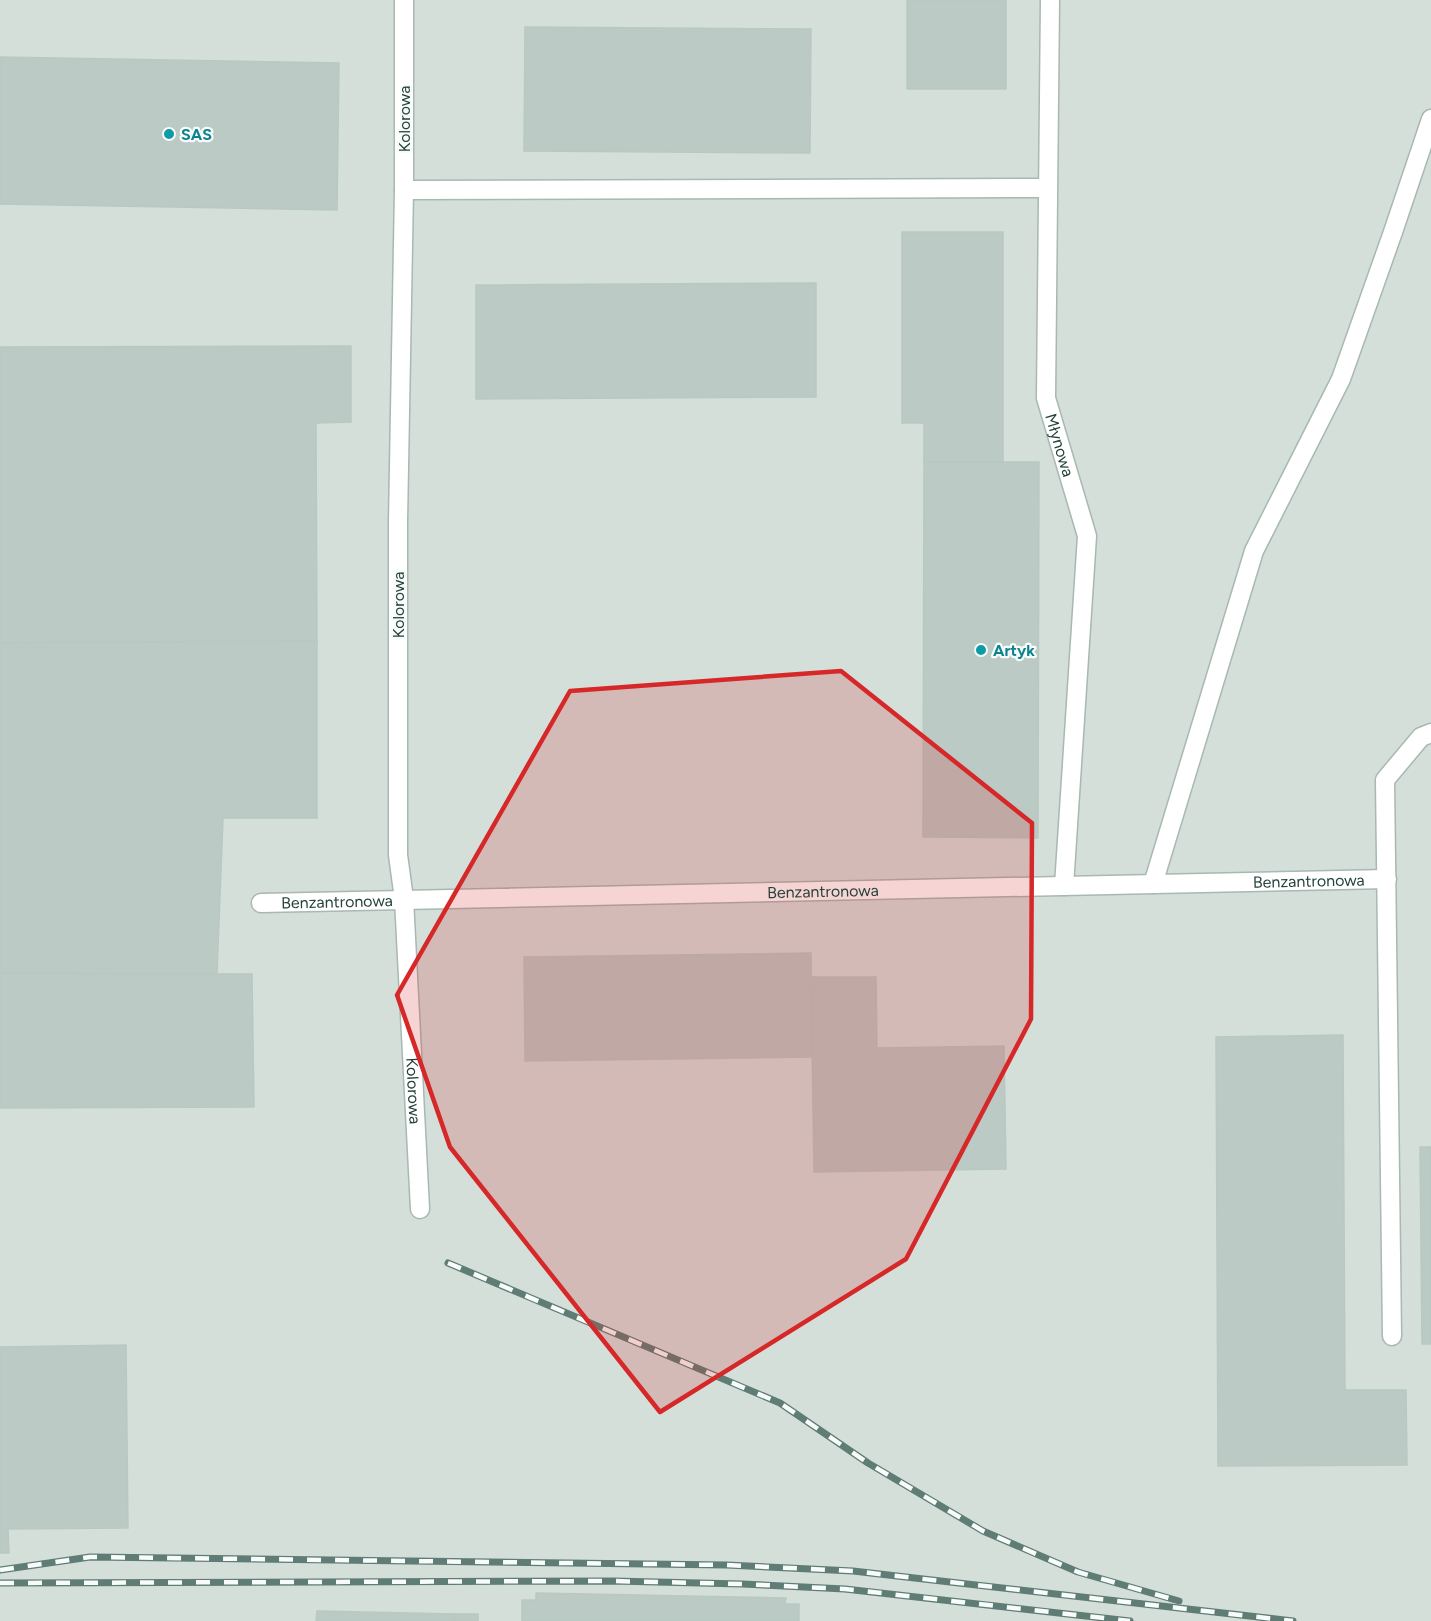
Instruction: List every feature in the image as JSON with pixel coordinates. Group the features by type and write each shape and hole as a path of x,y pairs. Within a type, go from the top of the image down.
{"street":[{"name":"Kolorowa","path":"404,0 404,190 398,522 398,855 404,900 420,1209"},
{"name":"Młynowa","path":"1050,0 1046,398 1087,536 1064,886"},
{"path":"1153,884 1254,551 1341,379 1394,232 1431,119"},
{"path":"404,190 1047,188"},
{"path":"1392,1336 1385,780 1421,737 1431,733"},
{"name":"Benzantronowa","path":"261,903 1387,879"}],"highlighted area":[{"path":"841,671 1032,823 1031,1019 906,1259 660,1412 450,1147 397,995 570,691"}],"shaded area":[{"path":"0,0 1431,0 1431,1621 0,1621"}],"building":[{"path":"907,0 1006,0 1006,89 907,89"},
{"path":"525,27 811,29 810,153 524,151"},
{"name":"SAS","path":"0,57 339,63 337,210 0,204"},
{"path":"902,232 1003,232 1003,462 924,462 924,423 902,423"},
{"path":"816,283 816,397 476,399 476,285"},
{"path":"351,346 351,422 316,423 317,641 0,643 0,347"},
{"name":"Artyk","path":"924,462 1039,462 1038,838 923,837"},
{"path":"317,641 317,818 223,818 217,974 0,973 0,643"},
{"path":"811,953 812,1057 525,1061 524,957"},
{"path":"0,973 252,974 254,1107 0,1108"},
{"path":"811,977 876,977 877,1048 1004,1046 1006,1169 814,1172"},
{"path":"1343,1035 1345,1390 1406,1390 1407,1465 1218,1466 1216,1037"},
{"path":"1420,1147 1431,1147 1431,1344 1422,1344"},
{"path":"126,1345 128,1528 8,1529 9,1553 0,1553 0,1347"},
{"path":"536,1593 786,1598 785,1604 799,1604 799,1621 522,1621 522,1600 536,1600"},
{"path":"317,1611 455,1614 455,1621 316,1621"},
{"path":"455,1614 478,1614 478,1621 455,1621"}],"railway":[{"path":"448,1263 780,1403 868,1463 983,1531 1078,1572 1179,1601"},
{"path":"0,1570 90,1557 727,1565 853,1571 1293,1621"},
{"path":"0,1583 613,1581 742,1584 845,1589 1130,1621"}],"place":[{"name":"SAS","path":"169,134"},
{"name":"Artyk","path":"981,650"}]}
